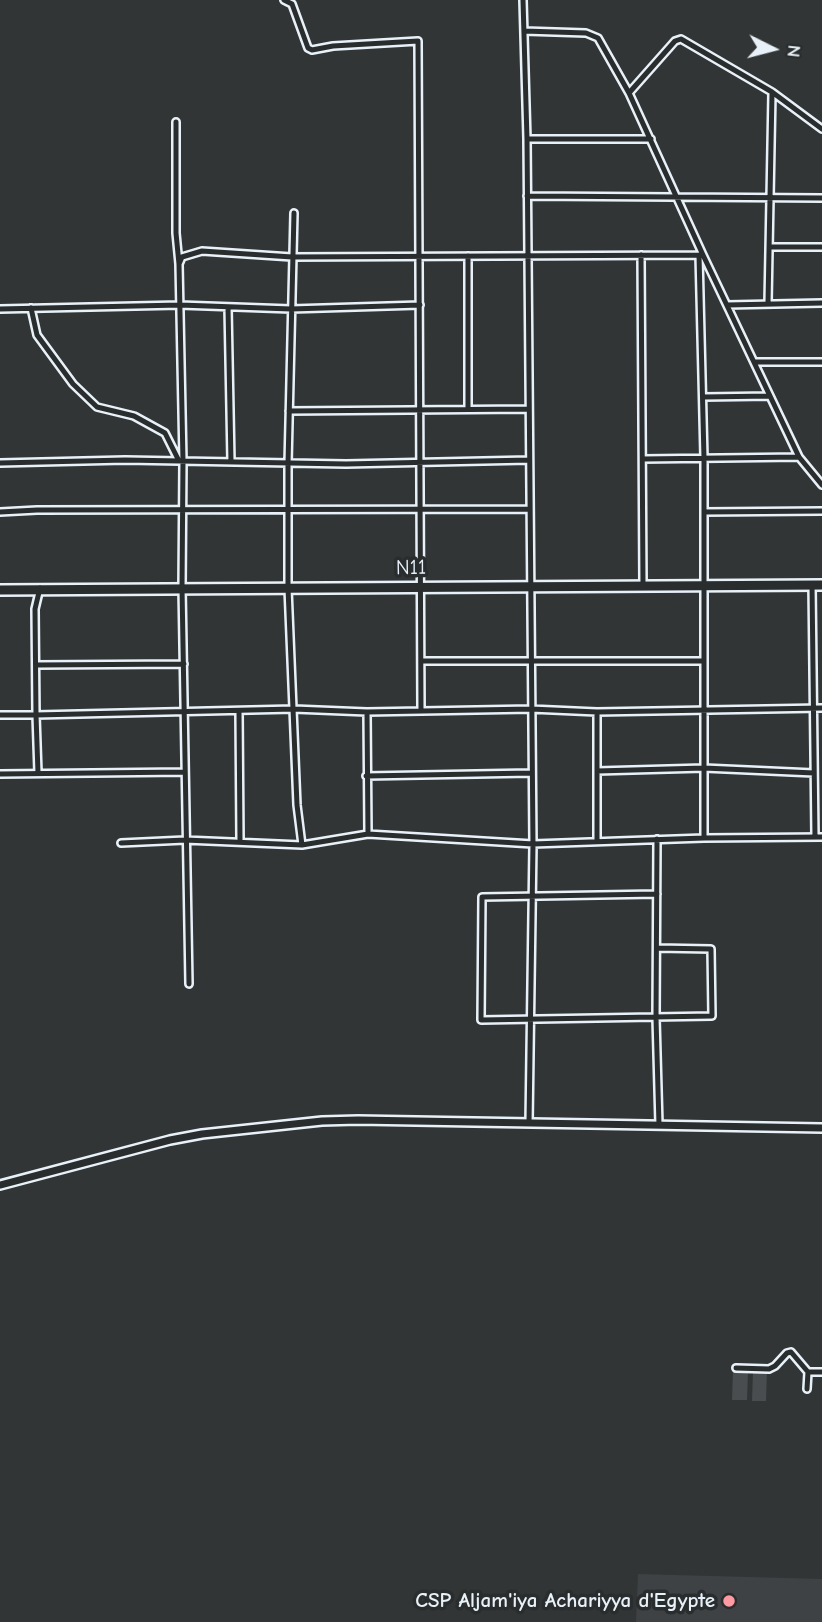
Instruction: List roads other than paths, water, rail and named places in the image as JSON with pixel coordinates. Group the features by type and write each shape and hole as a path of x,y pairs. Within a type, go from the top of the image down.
{"main road":[{"name":"N11","path":"0,590 817,584"}],"street":[{"path":"284,0 292,4 308,48 312,50 333,46 418,41 421,711"},
{"path":"523,0 527,139 533,844 529,1123"},
{"path":"524,30 593,35 598,38 629,93 678,197 701,255 799,457 822,485"},
{"path":"629,93 678,39 688,42 772,92 822,129"},
{"path":"768,303 772,92"},
{"path":"176,122 188,984"},
{"path":"527,139 651,139"},
{"path":"527,196 822,198"},
{"path":"293,212 288,588 297,805 302,845"},
{"path":"770,247 822,247"},
{"path":"179,264 182,257 202,251 292,257 701,255"},
{"path":"642,255 643,585"},
{"path":"701,255 704,397 704,838"},
{"path":"468,256 468,409"},
{"path":"727,305 822,303"},
{"path":"0,309 180,305 291,309 420,305"},
{"path":"228,307 231,462"},
{"path":"31,308 37,335 73,384 97,407 134,416 164,433 181,461"},
{"path":"754,362 822,362"},
{"path":"704,397 770,396"},
{"path":"289,411 529,409"},
{"path":"643,459 799,457"},
{"path":"0,463 181,461 288,464 529,460"},
{"path":"0,512 529,509"},
{"path":"704,512 822,511"},
{"path":"121,843 185,840 302,845 368,834 533,844 819,837 813,708 817,584"},
{"path":"38,773 34,609 40,588"},
{"path":"421,661 704,661"},
{"path":"36,665 184,664"},
{"path":"0,715 294,709 367,712 531,709 597,712 822,708"},
{"path":"239,710 240,841"},
{"path":"367,712 368,834"},
{"path":"597,712 597,841"},
{"path":"597,771 704,768 814,773"},
{"path":"0,774 185,772"},
{"path":"366,776 531,773"},
{"path":"657,839 656,1018 659,1125"},
{"path":"657,894 482,897 481,1020 712,1016 711,949 657,948"},
{"path":"0,1185 170,1140 313,1122 358,1120 822,1128"},
{"path":"736,1368 769,1369 791,1352 808,1372 807,1389"},
{"path":"808,1372 822,1373"}],"place":[{"name":"CSP Aljam'iya Achariyya d'Egypte","path":"729,1601"}]}
